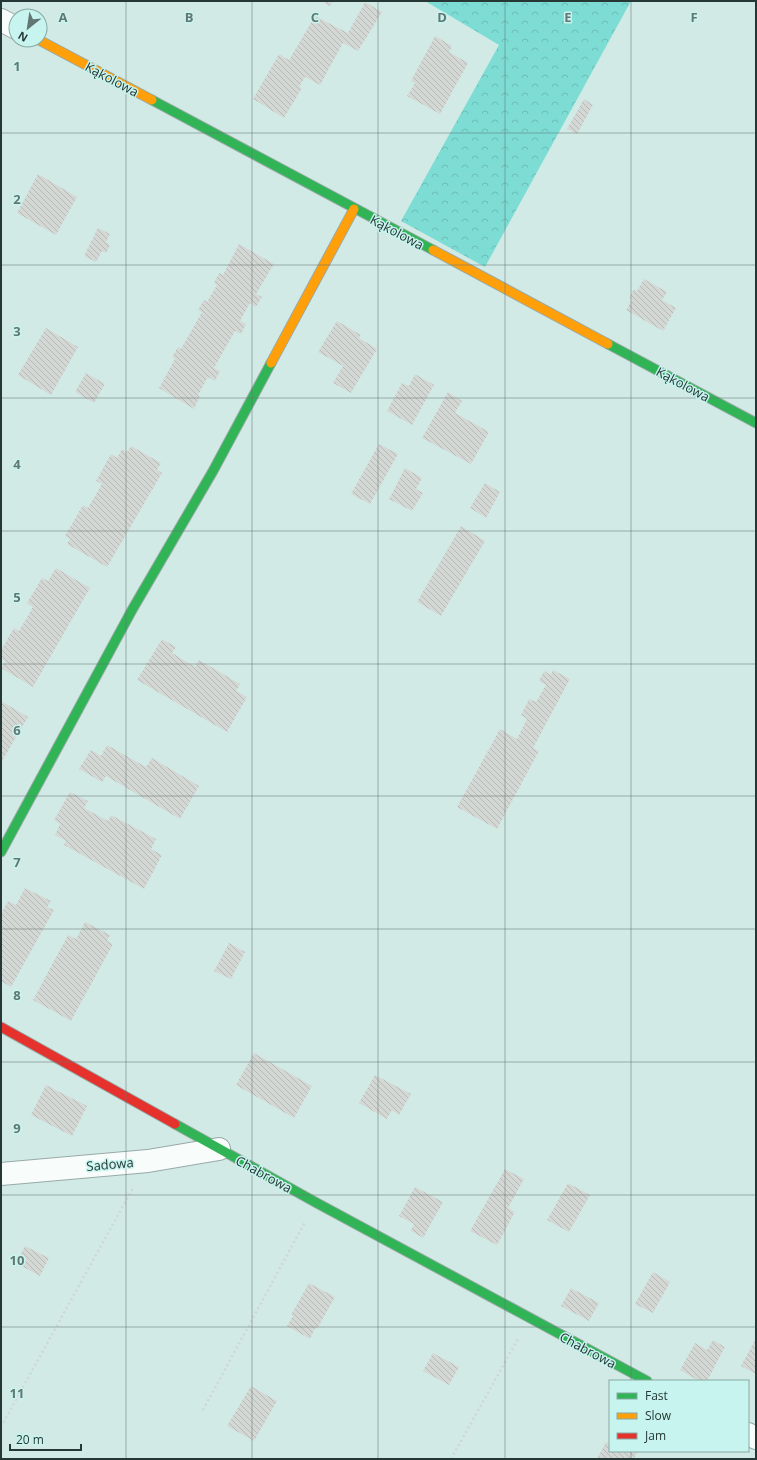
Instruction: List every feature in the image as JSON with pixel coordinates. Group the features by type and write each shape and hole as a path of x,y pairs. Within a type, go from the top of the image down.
{"street":[{"name":"Kąkolowa","path":"48,45 756,423"},
{"path":"1,852 132,610 213,471 354,209"},
{"name":"Chabrowa","path":"1,1027 315,1202 529,1319 646,1380"},
{"name":"Sadowa","path":"1,1174 148,1161 219,1149"}],"path":[{"path":"1,1427 148,1161"},
{"path":"203,1410 315,1202"},
{"path":"451,1459 529,1319"}],"green space":[{"path":"425,1 631,1 485,267 401,221 499,45"}],"building":[{"path":"321,1 333,1 330,6"},
{"path":"365,2 382,12 358,51 343,43 320,85 305,77 299,87 302,88 284,118 253,99 279,54 289,60 315,16 348,33"},
{"path":"435,36 452,46 449,52 468,63 440,114 407,96 415,83 411,81"},
{"path":"584,99 593,105 577,134 567,129"},
{"path":"38,174 77,197 56,235 17,213"},
{"path":"98,228 110,234 106,242 110,245 106,253 102,251 96,262 84,256"},
{"path":"239,244 274,264 256,294 262,297 256,307 250,303 240,321 246,324 241,334 235,331 214,368 220,371 215,381 208,377 198,395 200,396 194,409 159,388 175,359 172,357 178,347 181,349 202,312 198,310 204,300 207,302 217,285 214,283 219,273 223,275"},
{"path":"644,279 667,292 662,300 676,308 663,331 626,310 632,300 629,298 634,289 637,291"},
{"path":"337,321 361,335 359,338 377,349 351,393 333,383 343,366 318,352"},
{"path":"46,328 78,347 51,395 18,375"},
{"path":"86,373 105,384 94,403 75,392"},
{"path":"415,374 434,385 412,425 387,411 402,383 409,386"},
{"path":"448,392 462,401 455,413 489,432 471,464 422,438"},
{"path":"379,444 398,454 370,504 351,494"},
{"path":"131,446 161,463 157,470 162,473 107,567 67,544 70,539 65,536 83,505 88,508 102,484 96,481 111,454 117,458 122,449 127,452"},
{"path":"405,468 422,478 416,489 423,493 412,511 389,499"},
{"path":"485,483 500,492 486,518 470,508"},
{"path":"461,526 485,541 441,616 417,602"},
{"path":"56,568 90,588 33,687 1,668 5,661 1,659 1,650 14,628 19,631 33,607 27,603 42,578 48,581"},
{"path":"162,639 176,647 172,653 195,667 199,660 240,684 236,691 247,697 227,732 137,680"},
{"path":"553,670 570,679 533,748 539,751 497,829 457,807 500,729 517,739 527,719 521,715 529,699 536,702 546,685 539,681 544,671 551,675"},
{"path":"1,701 28,717 1,763"},
{"path":"107,745 146,767 152,758 199,786 180,819 106,776 102,782 79,769 91,750 101,756"},
{"path":"70,792 88,801 84,808 108,821 111,815 156,839 151,849 162,855 144,889 64,845 66,841 55,835 60,824 54,820"},
{"path":"25,888 51,901 47,907 54,910 11,987 1,981 1,914 8,901 16,905"},
{"path":"85,922 110,935 107,941 113,944 71,1021 33,1000 68,935 76,939"},
{"path":"229,943 245,952 231,979 214,971"},
{"path":"254,1053 312,1086 294,1118 236,1085"},
{"path":"375,1075 411,1094 399,1115 392,1110 387,1119 359,1103"},
{"path":"46,1085 87,1106 72,1136 31,1115"},
{"path":"505,1169 524,1179 508,1208 515,1212 497,1245 470,1231"},
{"path":"568,1183 590,1195 569,1232 547,1220"},
{"path":"415,1187 443,1202 423,1238 411,1231 414,1224 399,1216"},
{"path":"25,1246 49,1258 40,1276 16,1263"},
{"path":"653,1272 670,1282 653,1313 635,1304"},
{"path":"309,1283 335,1297 317,1329 315,1328 310,1339 287,1326 293,1316 291,1315"},
{"path":"571,1288 599,1303 589,1321 561,1306"},
{"path":"756,1338 756,1374 741,1366"},
{"path":"713,1340 725,1347 708,1380 697,1380 680,1370 695,1343 707,1350"},
{"path":"433,1353 459,1367 449,1385 423,1371"},
{"path":"251,1386 277,1401 254,1441 227,1426"},
{"path":"606,1442 609,1444 609,1452 637,1453 634,1458 637,1459 597,1459"}],"traffic: fast":[{"path":"152,100 433,250"},
{"path":"608,344 756,423"},
{"path":"1,852 132,610 213,471 271,363"},
{"path":"175,1124 315,1202 645,1380"}],"traffic: slow":[{"path":"48,45 152,100"},
{"path":"271,363 354,209"},
{"path":"433,250 608,344"}],"traffic: jam":[{"path":"1,1027 175,1124"}]}
